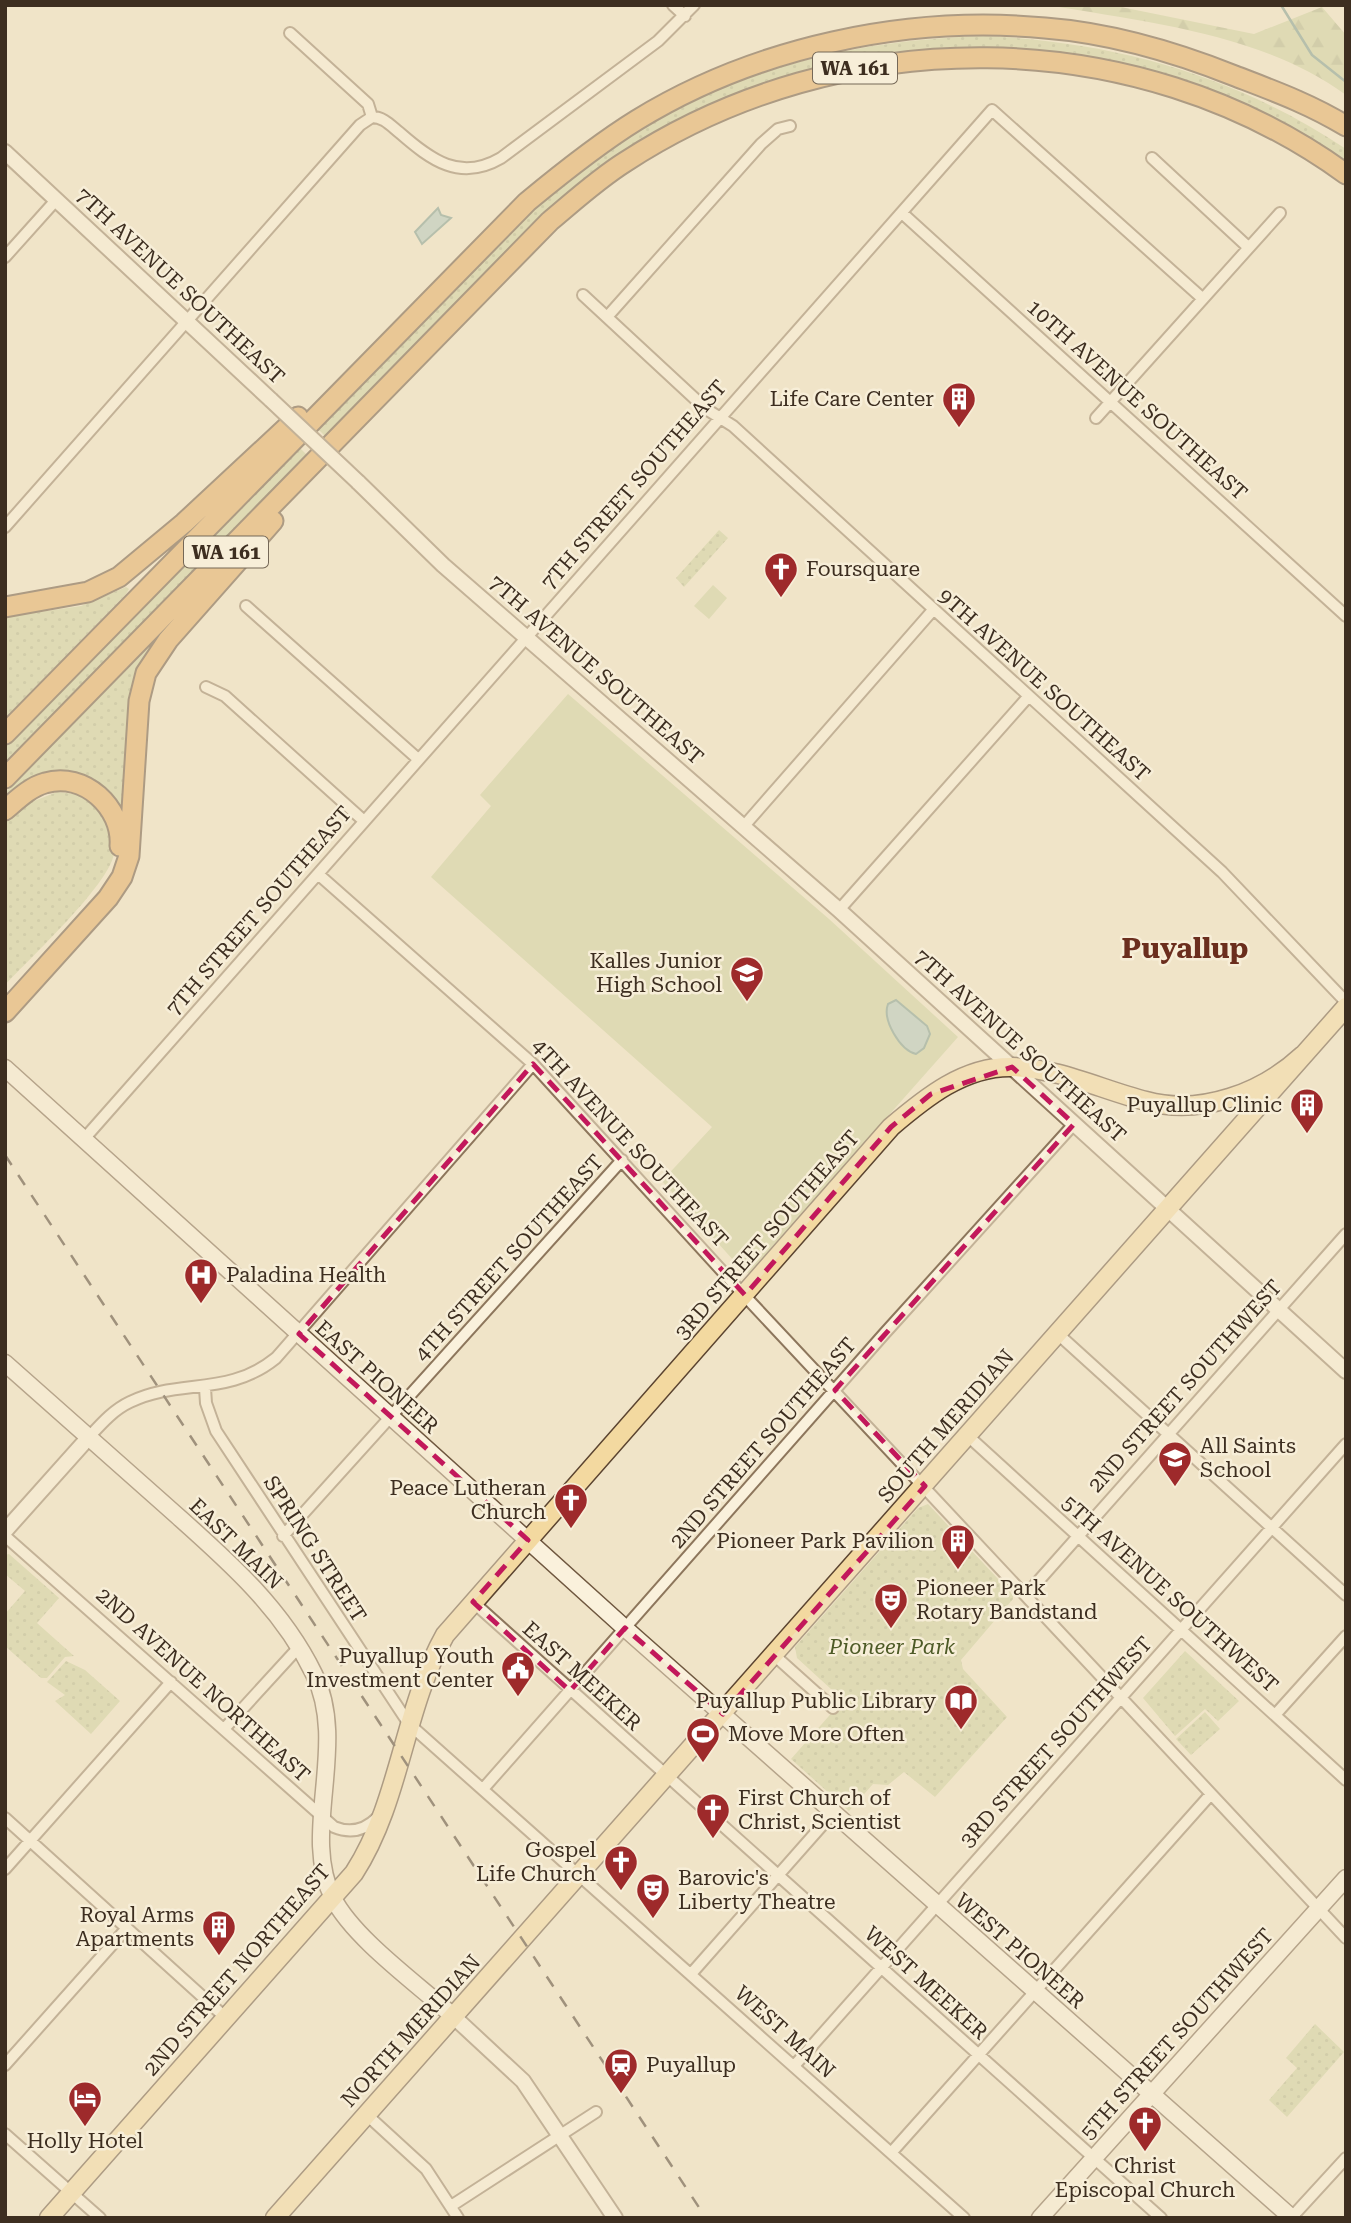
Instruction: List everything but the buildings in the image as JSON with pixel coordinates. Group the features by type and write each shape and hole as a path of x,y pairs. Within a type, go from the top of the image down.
{"highway":[{"name":"WA 161","path":"5,734 527,202 604,142 639,119 704,85 767,60 806,49 896,31 961,26 1045,27 1133,43 1181,56 1256,85 1346,136"},
{"name":"WA 161","path":"5,778 550,221 623,163 656,143 728,108 796,82 856,68 908,60 1004,57 1134,74 1247,116 1328,161 1346,175"},
{"path":"1256,85 1297,98 1346,126"},
{"path":"5,607 88,592 134,567 334,383 422,308"},
{"path":"5,1012 108,898 122,877 129,856 139,701 152,662 179,626 446,327"},
{"path":"5,810 38,785 52,781 74,782 91,790 105,802 116,818 121,841 118,860 108,884 5,999"}],"main road":[{"name":"SOUTH MERIDIAN","path":"580,1875 925,1486 1346,1004"},
{"name":"3RD STREET SOUTHEAST","path":"409,1724 422,1682 445,1635 891,1127 931,1094 952,1083 1012,1067 1059,1074 1161,1105 1188,1105 1214,1102 1253,1089 1303,1055"},
{"name":"EAST PIONEER","path":"5,1068 723,1714"},
{"name":"EAST MAIN","path":"5,1363 242,1576 271,1607 299,1647 317,1680 326,1706 328,1737 323,1863 333,1898"},
{"name":"WEST PIONEER","path":"723,1714 1291,2218"},
{"name":"2ND STREET NORTHEAST","path":"49,2218 333,1898 361,1861 383,1812 409,1724"},
{"name":"NORTH MERIDIAN","path":"275,2218 580,1875"},
{"name":"5TH STREET SOUTHWEST","path":"1040,2218 1346,1878"},
{"path":"333,1898 361,1934 454,2017"}],"street":[{"path":"673,5 685,16"},
{"path":"5,527 360,125 372,117 384,120 435,162 457,169 481,167 509,151 658,41 694,5"},
{"path":"290,33 368,104 372,117"},
{"name":"7TH STREET SOUTHEAST","path":"84,1139 719,416 992,110 1202,298"},
{"path":"607,317 761,144 778,129 790,126"},
{"name":"7TH AVENUE SOUTHEAST","path":"5,152 188,321 443,565 839,910 1346,1371"},
{"path":"1152,158 1248,247"},
{"path":"5,257 57,199"},
{"name":"10TH AVENUE SOUTHEAST","path":"902,213 1346,616"},
{"path":"1096,418 1280,213"},
{"name":"9TH AVENUE SOUTHEAST","path":"583,295 706,409 719,416 1222,872 1346,1004"},
{"path":"246,606 418,759"},
{"path":"744,826 933,610"},
{"path":"206,687 225,696 364,821"},
{"path":"839,910 1028,697"},
{"name":"4TH AVENUE SOUTHEAST","path":"318,874 533,1065 744,1295 1346,1938"},
{"path":"5,1533 108,1417 132,1401 155,1394 205,1388 260,1369 282,1353 533,1065"},
{"name":"2ND STREET SOUTHEAST","path":"483,1789 1074,1124"},
{"name":"4TH STREET SOUTHEAST","path":"283,1536 622,1160"},
{"name":"2ND STREET SOUTHWEST","path":"1026,1595 1346,1234"},
{"path":"1058,1334 1346,1595"},
{"name":"SPRING STREET","path":"205,1388 206,1403 216,1431 409,1724"},
{"name":"5TH AVENUE SOUTHWEST","path":"968,1436 1346,1780"},
{"name":"3RD STREET SOUTHWEST","path":"794,2066 1346,1444"},
{"name":"2ND AVENUE NORTHEAST","path":"5,1533 324,1818 341,1830 355,1830 366,1827 383,1812"},
{"name":"EAST MEEKER","path":"473,1602 666,1777"},
{"path":"1275,1715 1346,1636"},
{"path":"224,1729 299,1647"},
{"path":"774,1655 833,1708"},
{"path":"5,1869 171,1682"},
{"path":"409,1724 580,1875"},
{"name":"WEST MEEKER","path":"666,1777 1161,2218"},
{"path":"891,2153 1211,1794"},
{"path":"691,1974 834,1813"},
{"path":"5,1818 226,2018"},
{"name":"WEST MAIN","path":"580,1875 964,2218"},
{"path":"5,2065 127,1928"},
{"path":"454,2017 515,2072 615,2218"},
{"path":"451,2206 596,2112"},
{"path":"367,2115 426,2169 458,2218"},
{"path":"5,2134 100,2218"},
{"path":"1291,2218 1346,2158"}],"highlighted area":[{"path":"533,1064 745,1295 891,1127 931,1094 1012,1067 1074,1124 835,1390 925,1486 723,1714 625,1628 570,1691 473,1602 528,1540 299,1334"}],"green space":[{"path":"1048,5 1121,7 1254,34 1322,7 1346,35 1346,95 1313,74 1278,57 1241,44 1164,25"},
{"path":"986,36 1082,46 1174,67 1262,101 1305,123 1346,149 1346,164 1261,113 1169,77 1074,56 976,49 878,57 783,79 691,115 589,177 512,246 327,438 317,428 539,203 589,162 635,132 729,85 778,68 879,45"},
{"path":"299,447 308,456 5,765 5,746"},
{"path":"719,530 728,538 684,587 676,578"},
{"path":"713,585 727,598 709,619 694,606"},
{"path":"126,587 129,589 126,594 5,718 5,617 81,606"},
{"path":"168,628 154,650 126,825 115,799 91,779 5,803 5,793"},
{"name":"Kalles Junior High School","path":"568,694 829,919 958,1037 749,1273 744,1272 662,1181 712,1127 431,877 491,806 480,795"},
{"path":"57,792 79,796 98,806 111,831 114,854 109,868 98,884 5,985 5,822 29,803"},
{"name":"Pioneer Park","path":"928,1504 1013,1595 1013,1599 961,1660 963,1669 1007,1717 935,1797 904,1772 888,1785 873,1784 849,1811 791,1759 843,1700 797,1658 795,1647 918,1508"},
{"path":"9,1554 59,1598 37,1623 74,1656 65,1657 47,1678 41,1678 5,1646 5,1614 25,1591 5,1574 5,1555"},
{"path":"1185,1651 1239,1701 1218,1721 1205,1709 1175,1736 1143,1698"},
{"path":"66,1661 85,1670 120,1701 91,1734 55,1701 65,1695 47,1682"},
{"path":"1205,1712 1220,1729 1191,1755 1176,1739"},
{"path":"1315,2024 1344,2052 1287,2117 1269,2100 1297,2068 1286,2058"}],"water":[{"path":"438,208 441,215 451,218 422,244 415,232"},
{"path":"896,1000 927,1026 930,1034 924,1048 916,1054 904,1047 890,1026 888,1004"}],"waterway":[{"path":"1281,5 1312,55 1346,82"}],"railway":[{"path":"5,1155 706,2218"}],"place":[{"name":"Life Care Center","path":"959,429"},
{"name":"Foursquare","path":"781,599"},
{"name":"Kalles Junior High School","path":"747,1003"},
{"name":"Puyallup Clinic","path":"1307,1135"},
{"name":"Paladina Health","path":"201,1305"},
{"name":"All Saints School","path":"1175,1488"},
{"name":"Peace Lutheran Church","path":"571,1530"},
{"name":"Pioneer Park Pavilion","path":"958,1571"},
{"name":"Pioneer Park Rotary Bandstand","path":"891,1630"},
{"name":"Puyallup Youth Investment Center","path":"518,1698"},
{"name":"Puyallup Public Library","path":"961,1731"},
{"name":"Move More Often","path":"703,1764"},
{"name":"First Church of Christ, Scientist","path":"713,1840"},
{"name":"Gospel Life Church","path":"621,1892"},
{"name":"Barovic's Liberty Theatre","path":"653,1920"},
{"name":"Royal Arms Apartments","path":"219,1957"},
{"name":"Puyallup","path":"621,2095"},
{"name":"Holly Hotel","path":"85,2128"},
{"name":"Christ Episcopal Church","path":"1145,2153"}],"district":[{"name":"Puyallup","path":"1185,948"}]}
